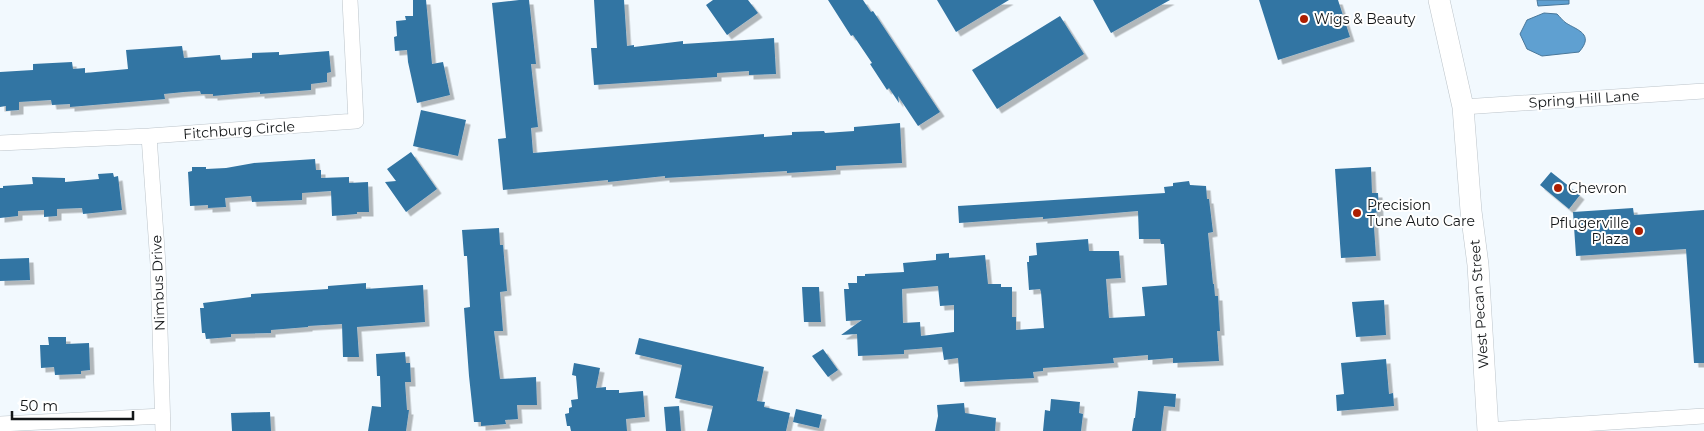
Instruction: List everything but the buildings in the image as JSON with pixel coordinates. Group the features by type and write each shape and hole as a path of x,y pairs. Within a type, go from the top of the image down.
{"main road":[{"name":"West Pecan Street","path":"1440,0 1463,107 1471,211 1478,265 1488,431"}],"street":[{"name":"Fitchburg Circle","path":"0,143 149,136 356,121 350,0"},
{"name":"Spring Hill Lane","path":"1463,107 1704,90"},
{"name":"Nimbus Drive","path":"149,136 158,264 163,424"},
{"path":"1488,431 1704,416"},
{"path":"0,424 163,424"}],"water":[{"path":"1537,0 1569,0 1569,4 1538,6"},
{"path":"1544,13 1557,14 1565,22 1583,33 1585,41 1579,52 1542,56 1527,49 1520,34 1527,20"}],"place":[{"name":"Wigs & Beauty","path":"1304,19"},
{"name":"Chevron","path":"1558,188"},
{"name":"Precision Tune Auto Care","path":"1357,213"},
{"name":"Pflugerville Plaza","path":"1639,231"}]}
